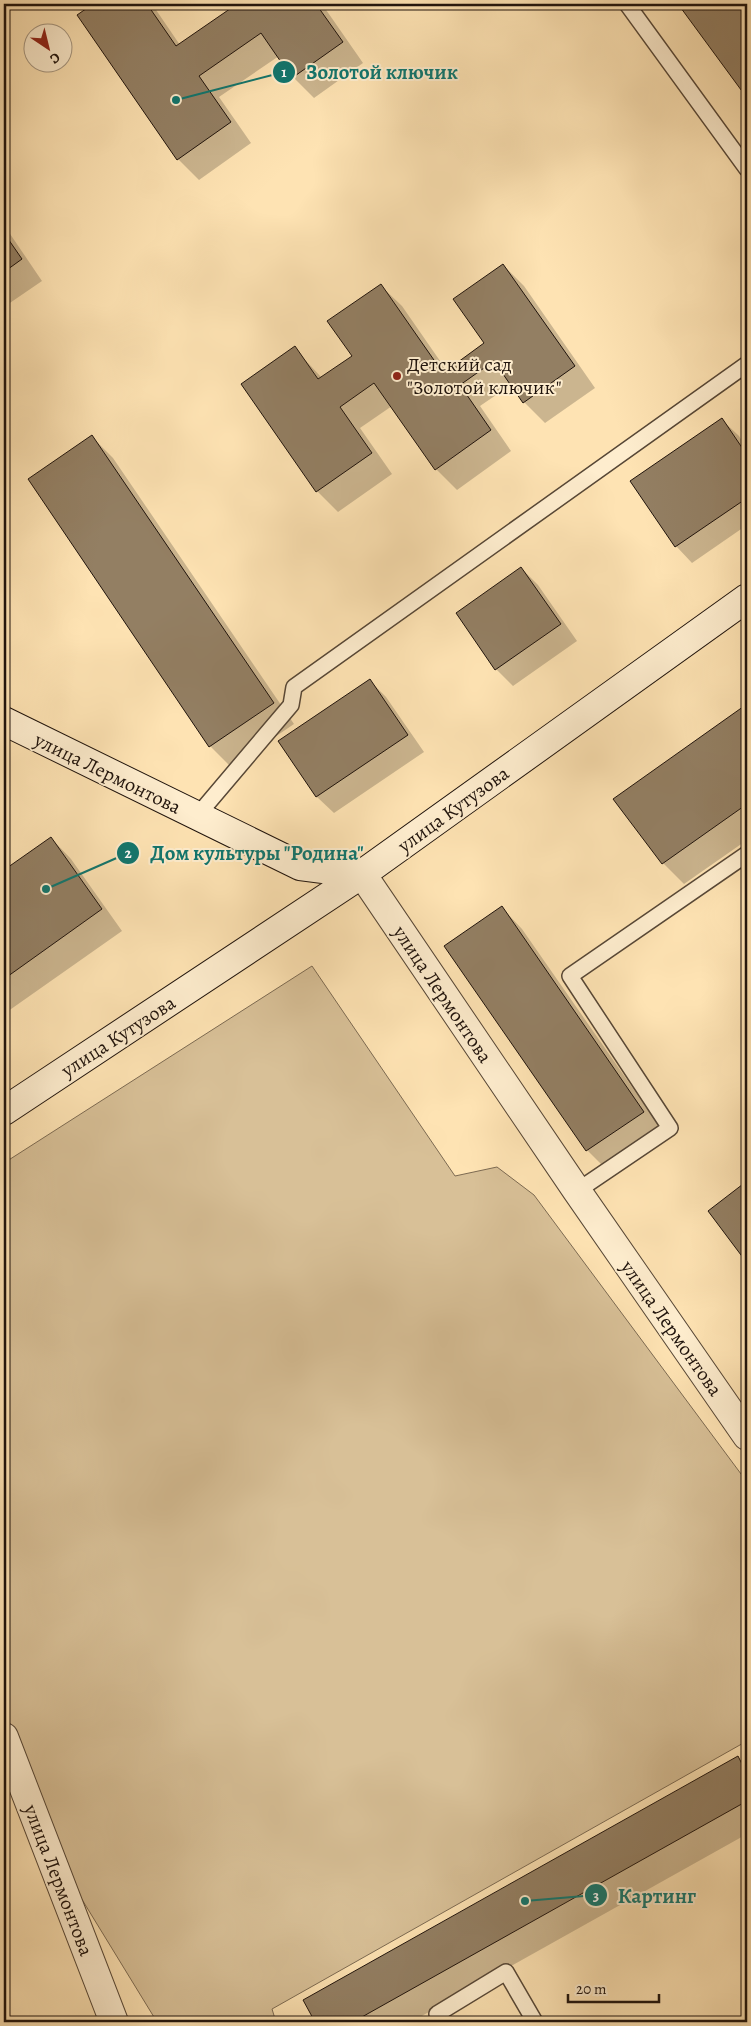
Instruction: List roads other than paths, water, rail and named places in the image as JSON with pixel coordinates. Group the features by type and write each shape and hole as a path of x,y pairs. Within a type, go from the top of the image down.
{"street":[{"name":"улица Кутузова","path":"4,1112 362,874 747,598"},
{"name":"улица Лермонтова","path":"4,721 300,866 362,874 577,1191 746,1432"},
{"name":"улица Лермонтова","path":"4,1737 114,2022"}],"lane":[{"path":"627,4 747,169"},
{"path":"198,816 291,705 294,687 747,364"},
{"path":"577,1191 670,1128 570,976 747,854"},
{"path":"442,2022 437,2014 506,1972 535,2022"}],"place":[{"name":"Золотой ключик","path":"176,100"},
{"name":"Детский сад \"Золотой ключик\"","path":"397,376"},
{"name":"Дом культуры \"Родина\"","path":"46,889"},
{"name":"Картинг","path":"525,1901"}]}
